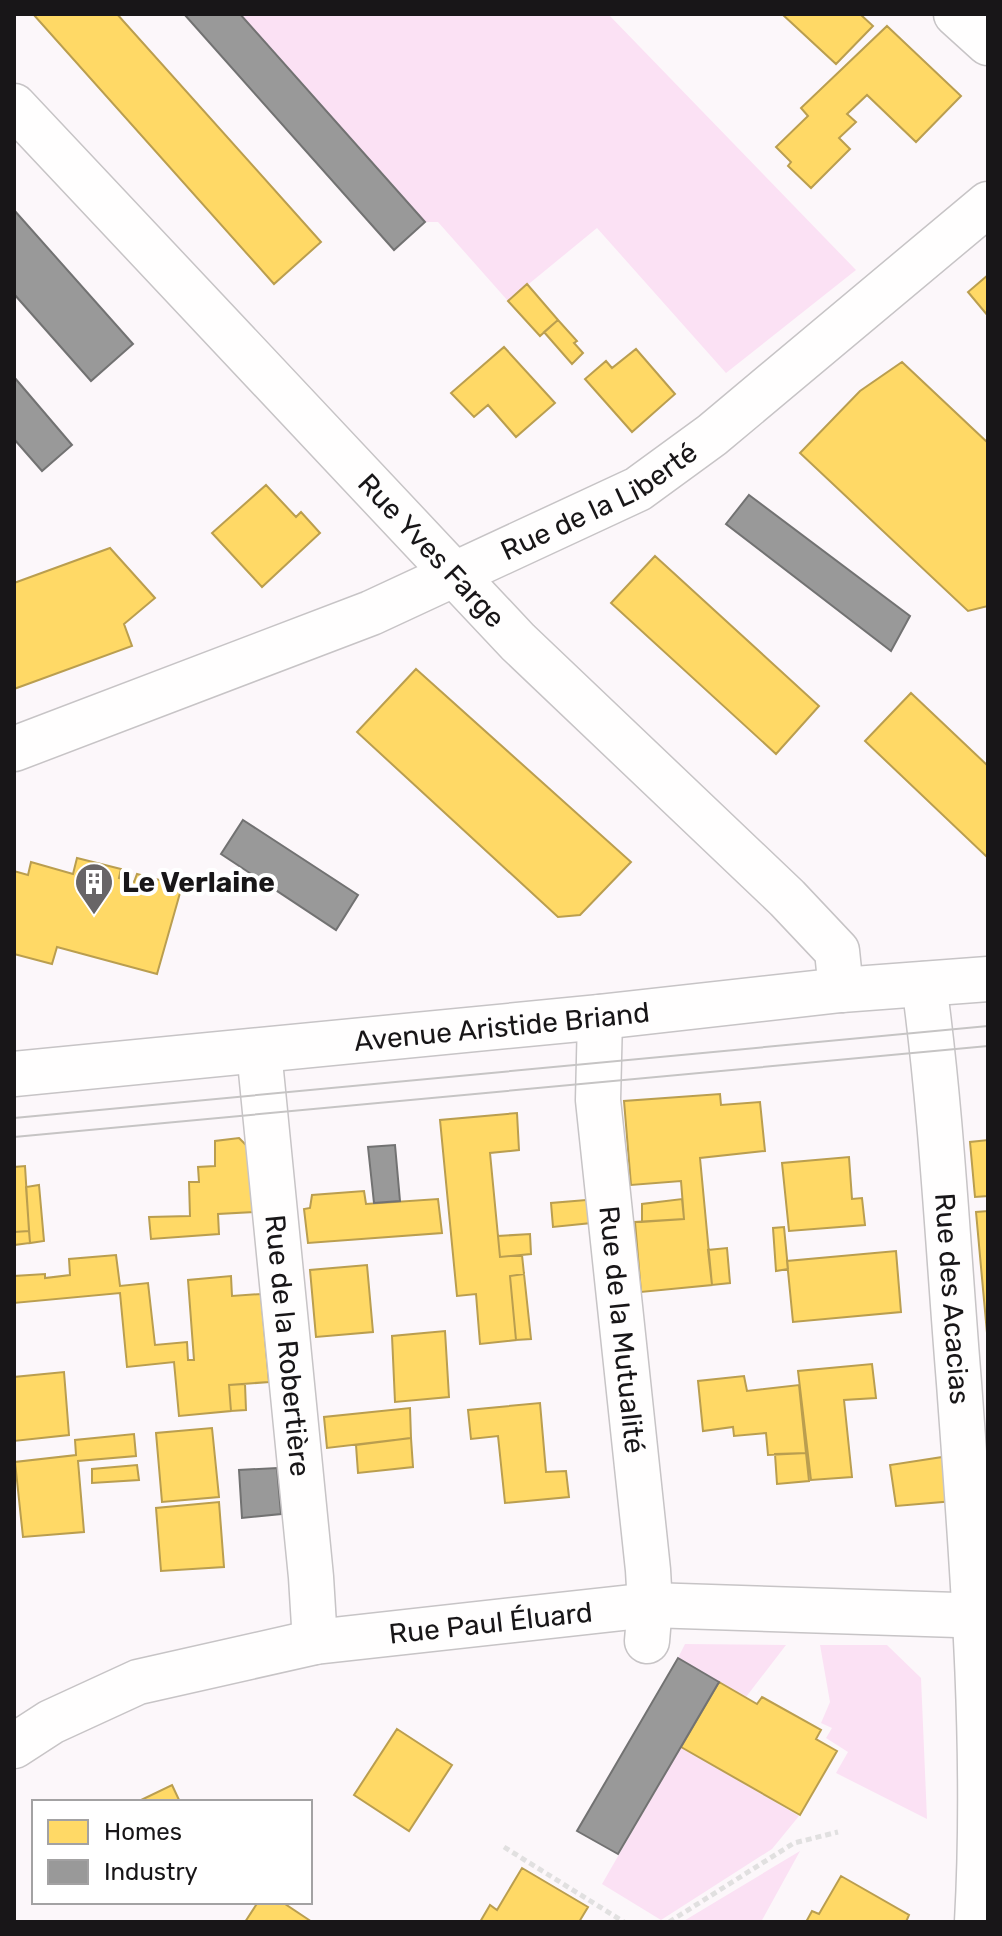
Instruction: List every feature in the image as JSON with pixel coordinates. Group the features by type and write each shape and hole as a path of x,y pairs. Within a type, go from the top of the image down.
{"street":[{"path":"956,14 988,43"},
{"name":"Rue Yves Farge","path":"14,106 518,642 777,888 837,951 841,990"},
{"name":"Rue de la Liberté","path":"14,749 371,613 638,489 712,435 988,204"},
{"name":"Avenue Aristide Briand","path":"14,1074 600,1017 841,990 988,979"},
{"name":"Rue des Acacias","path":"924,984 935,1067 972,1555 981,1615 982,1818 977,1922"},
{"name":"Rue de la Mutualité","path":"600,1017 598,1100 649,1623"},
{"name":"Rue de la Robertière","path":"259,1051 315,1642"},
{"name":"Rue Paul Éluard","path":"14,1746 51,1722 138,1682 315,1642 649,1623 981,1615"}],"path":[{"path":"669,1922 794,1843 838,1832"},
{"path":"504,1847 624,1922"}],"shaded area":[{"path":"240,14 608,14 856,270 726,373 597,228 508,301 438,222 425,222"},
{"path":"685,1644 786,1645 746,1697 678,1658"},
{"path":"820,1645 887,1645 921,1678 927,1819 836,1773 848,1752 826,1738 832,1728 821,1723 830,1702"},
{"path":"681,1747 799,1816 772,1849 661,1920 602,1884"},
{"path":"800,1851 761,1922 682,1922"}],"building: Homes":[{"path":"33,14 117,14 321,242 274,284"},
{"path":"782,14 860,14 873,26 836,64"},
{"path":"887,26 961,96 916,142 867,95 847,114 856,122 839,138 850,149 811,188 788,166 791,162 776,147 808,116 801,108"},
{"path":"988,275 988,316 968,292"},
{"path":"527,284 558,320 540,336 508,301"},
{"path":"558,320 577,341 574,343 583,353 572,364 544,332"},
{"path":"504,347 555,403 516,437 488,405 474,417 451,393"},
{"path":"636,349 675,394 632,432 585,379 606,361 612,368"},
{"path":"902,362 988,443 988,606 968,611 800,453 860,391"},
{"path":"266,485 296,517 301,512 320,533 262,587 212,533"},
{"path":"110,548 155,598 124,624 132,646 14,689 14,583"},
{"path":"655,556 819,706 776,754 611,603"},
{"path":"416,669 631,862 580,915 558,917 357,732"},
{"path":"911,693 988,766 988,858 865,741"},
{"name":"Le Verlaine","path":"77,858 121,869 119,878 134,882 137,874 182,886 157,974 57,947 52,964 14,954 14,871 28,875 31,862 73,874"},
{"path":"720,1094 721,1105 760,1102 765,1151 700,1158 712,1285 641,1292 635,1222 684,1219 681,1181 631,1185 624,1101"},
{"path":"517,1113 519,1150 490,1153 500,1257 522,1255 524,1274 510,1276 516,1340 480,1344 476,1294 457,1296 440,1120"},
{"path":"239,1138 247,1146 254,1212 218,1214 219,1234 151,1239 149,1217 190,1216 189,1182 199,1182 198,1167 215,1166 215,1141"},
{"path":"988,1140 988,1196 975,1197 970,1142"},
{"path":"849,1157 852,1199 862,1198 865,1225 789,1231 782,1163"},
{"path":"25,1166 29,1231 14,1232 14,1167"},
{"path":"39,1185 44,1241 30,1243 26,1187"},
{"path":"364,1191 366,1204 438,1199 442,1233 308,1243 304,1209 310,1208 312,1195"},
{"path":"598,1199 601,1222 553,1227 551,1203"},
{"path":"682,1199 684,1219 642,1222 642,1204"},
{"path":"988,1211 988,1344 976,1212"},
{"path":"784,1227 788,1269 776,1271 773,1228"},
{"path":"29,1231 30,1243 14,1245 14,1232"},
{"path":"530,1234 531,1254 500,1257 498,1236"},
{"path":"727,1248 730,1283 712,1285 708,1250"},
{"path":"896,1251 901,1312 793,1322 787,1261"},
{"path":"116,1255 120,1286 148,1283 155,1345 187,1342 188,1360 194,1360 188,1280 231,1276 232,1296 261,1294 269,1382 229,1385 231,1411 179,1416 174,1362 127,1367 120,1293 14,1303 14,1276 45,1274 45,1278 70,1275 69,1259"},
{"path":"367,1265 373,1332 316,1337 310,1270"},
{"path":"524,1274 531,1339 516,1340 510,1276"},
{"path":"445,1331 449,1397 395,1402 392,1336"},
{"path":"872,1364 876,1398 844,1400 852,1477 811,1480 798,1371"},
{"path":"64,1372 69,1435 14,1441 14,1377"},
{"path":"744,1376 747,1391 799,1385 806,1453 768,1455 766,1433 734,1436 733,1427 703,1431 698,1381"},
{"path":"245,1384 246,1410 231,1411 229,1385"},
{"path":"540,1403 546,1472 566,1471 569,1497 505,1503 498,1436 471,1439 468,1410"},
{"path":"410,1408 411,1438 327,1448 324,1417"},
{"path":"212,1428 219,1497 162,1502 156,1433"},
{"path":"134,1434 136,1456 78,1461 84,1532 23,1537 15,1462 76,1455 75,1440"},
{"path":"411,1438 413,1467 358,1473 356,1445"},
{"path":"806,1453 809,1481 777,1484 775,1454"},
{"path":"949,1456 954,1501 896,1506 890,1465"},
{"path":"137,1465 139,1480 92,1483 92,1469"},
{"path":"219,1502 224,1567 161,1571 156,1508"},
{"path":"719,1682 757,1704 762,1697 821,1730 816,1739 837,1751 800,1815 681,1747"},
{"path":"397,1729 452,1765 409,1831 354,1795"},
{"path":"172,1785 179,1800 141,1800"},
{"path":"522,1868 588,1907 579,1922 480,1922 490,1905 497,1910"},
{"path":"841,1876 909,1915 906,1922 806,1922 812,1911 819,1914"},
{"path":"257,1904 285,1904 312,1922 245,1922"}],"building: Industry":[{"path":"184,14 240,14 425,222 394,250"},
{"path":"14,210 133,344 91,381 14,294"},
{"path":"14,377 72,445 42,471 14,439"},
{"path":"749,495 910,616 891,651 726,524"},
{"path":"243,820 358,895 336,930 221,854"},
{"path":"395,1145 400,1201 374,1203 368,1147"},
{"path":"277,1468 281,1514 242,1518 239,1470"},
{"path":"678,1658 719,1682 618,1854 577,1831"}],"tram line":[{"path":"14,1118 988,1026"},
{"path":"14,1137 988,1046"}],"place":[{"name":"Le Verlaine","path":"94,916"}]}
